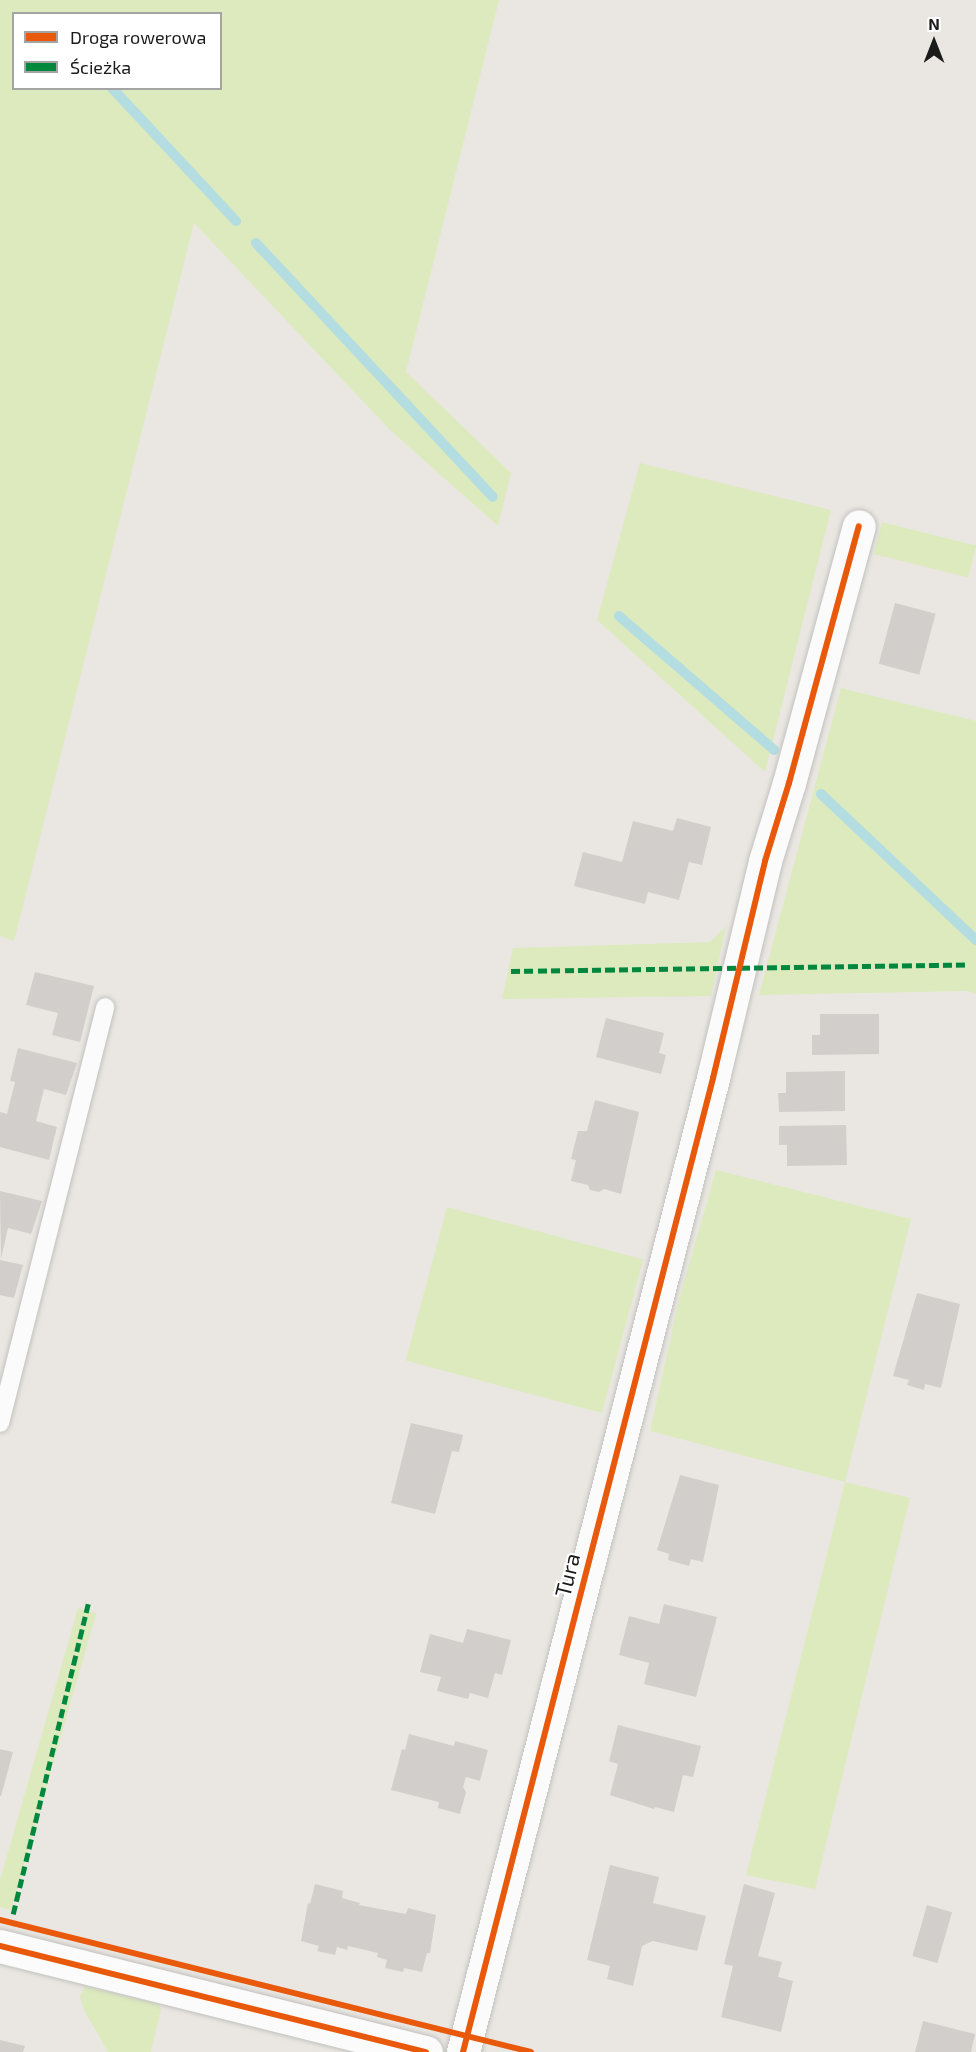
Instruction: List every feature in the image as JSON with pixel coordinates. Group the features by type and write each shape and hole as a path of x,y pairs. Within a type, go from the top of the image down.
{"street":[{"name":"Tura","path":"463,2052 706,1106 765,861 792,772 859,526"},
{"path":"0,1946 426,2052"}],"lane":[{"path":"0,1423 105,1007"}],"green space":[{"path":"0,0 499,0 406,372 511,473 498,526 390,430 194,223 14,941 0,936"},
{"path":"640,463 831,510 765,772 597,620"},
{"path":"882,522 976,545 968,577 874,554"},
{"path":"841,688 976,721 976,994 968,991 759,995"},
{"path":"726,926 711,996 502,999 513,948 710,942"},
{"path":"716,1170 911,1219 845,1482 650,1431 679,1300"},
{"path":"447,1207 643,1260 602,1413 406,1361"},
{"path":"845,1482 910,1498 815,1889 746,1875"},
{"path":"78,1608 96,1613 11,1910 0,1907 0,1880"},
{"path":"84,1986 159,2004 161,2009 151,2052 108,2052 84,2010 80,1997"}],"building":[{"path":"895,603 936,614 919,675 879,664"},
{"path":"677,818 711,827 702,865 689,862 679,900 648,892 645,904 574,886 583,852 622,862 633,821 673,831"},
{"path":"35,972 94,986 80,1042 52,1035 58,1013 26,1005"},
{"path":"820,1014 879,1014 879,1054 812,1055 812,1035 820,1035"},
{"path":"606,1018 664,1033 659,1053 666,1055 661,1074 596,1057"},
{"path":"18,1048 77,1063 66,1095 44,1089 36,1121 57,1127 49,1160 0,1147 0,1112 7,1114 15,1082 10,1081"},
{"path":"845,1071 845,1111 779,1112 778,1093 786,1093 786,1072"},
{"path":"595,1100 639,1112 621,1194 604,1189 599,1192 590,1190 588,1185 571,1181 576,1160 571,1159 578,1131 587,1131"},
{"path":"846,1125 847,1165 787,1166 787,1145 779,1145 779,1126"},
{"path":"0,1191 42,1201 31,1234 8,1228 1,1259"},
{"path":"0,1260 23,1265 14,1298 0,1295"},
{"path":"917,1293 960,1304 941,1388 925,1384 924,1390 907,1385 909,1380 893,1376"},
{"path":"411,1423 463,1435 459,1452 452,1451 435,1514 391,1503"},
{"path":"680,1475 719,1485 703,1562 691,1559 689,1566 668,1560 669,1554 657,1550"},
{"path":"664,1604 717,1617 696,1697 644,1684 649,1663 619,1655 629,1616 659,1624"},
{"path":"467,1629 511,1640 502,1675 495,1673 488,1698 470,1693 468,1699 437,1691 441,1677 420,1672 430,1634 463,1643"},
{"path":"618,1725 701,1746 693,1777 683,1775 674,1812 655,1807 654,1809 610,1795 618,1764 609,1761"},
{"path":"409,1734 454,1746 455,1741 488,1750 480,1781 466,1777 463,1787 466,1792 460,1814 438,1808 439,1802 391,1790 402,1749 405,1750"},
{"path":"0,1749 13,1752 1,1796 0,1796"},
{"path":"610,1865 659,1877 653,1903 706,1916 697,1951 653,1941 642,1946 633,1986 607,1979 610,1966 587,1960"},
{"path":"315,1884 343,1891 342,1898 360,1903 359,1905 406,1914 408,1908 436,1915 430,1953 427,1953 422,1972 404,1968 403,1972 385,1968 387,1960 377,1957 378,1953 348,1946 347,1950 337,1947 335,1955 317,1951 319,1946 301,1941 308,1903 310,1904"},
{"path":"744,1884 775,1893 758,1956 782,1962 778,1977 793,1981 781,2032 721,2017 733,1966 724,1964"},
{"path":"927,1905 952,1912 937,1963 912,1956"},
{"path":"923,2021 975,2034 971,2052 915,2052"},
{"path":"0,2040 25,2046 23,2052 0,2052"}],"waterway":[{"path":"114,90 236,221"},
{"path":"256,243 493,497"},
{"path":"619,616 774,750"},
{"path":"821,794 976,940"}],"marked path":[{"path":"511,971 969,965"},
{"path":"13,1914 88,1604"}],"cycle path":[{"path":"463,2052 713,1078 765,861 789,783 859,526"},
{"path":"0,1920 531,2052"},
{"path":"0,1946 426,2052"}]}
